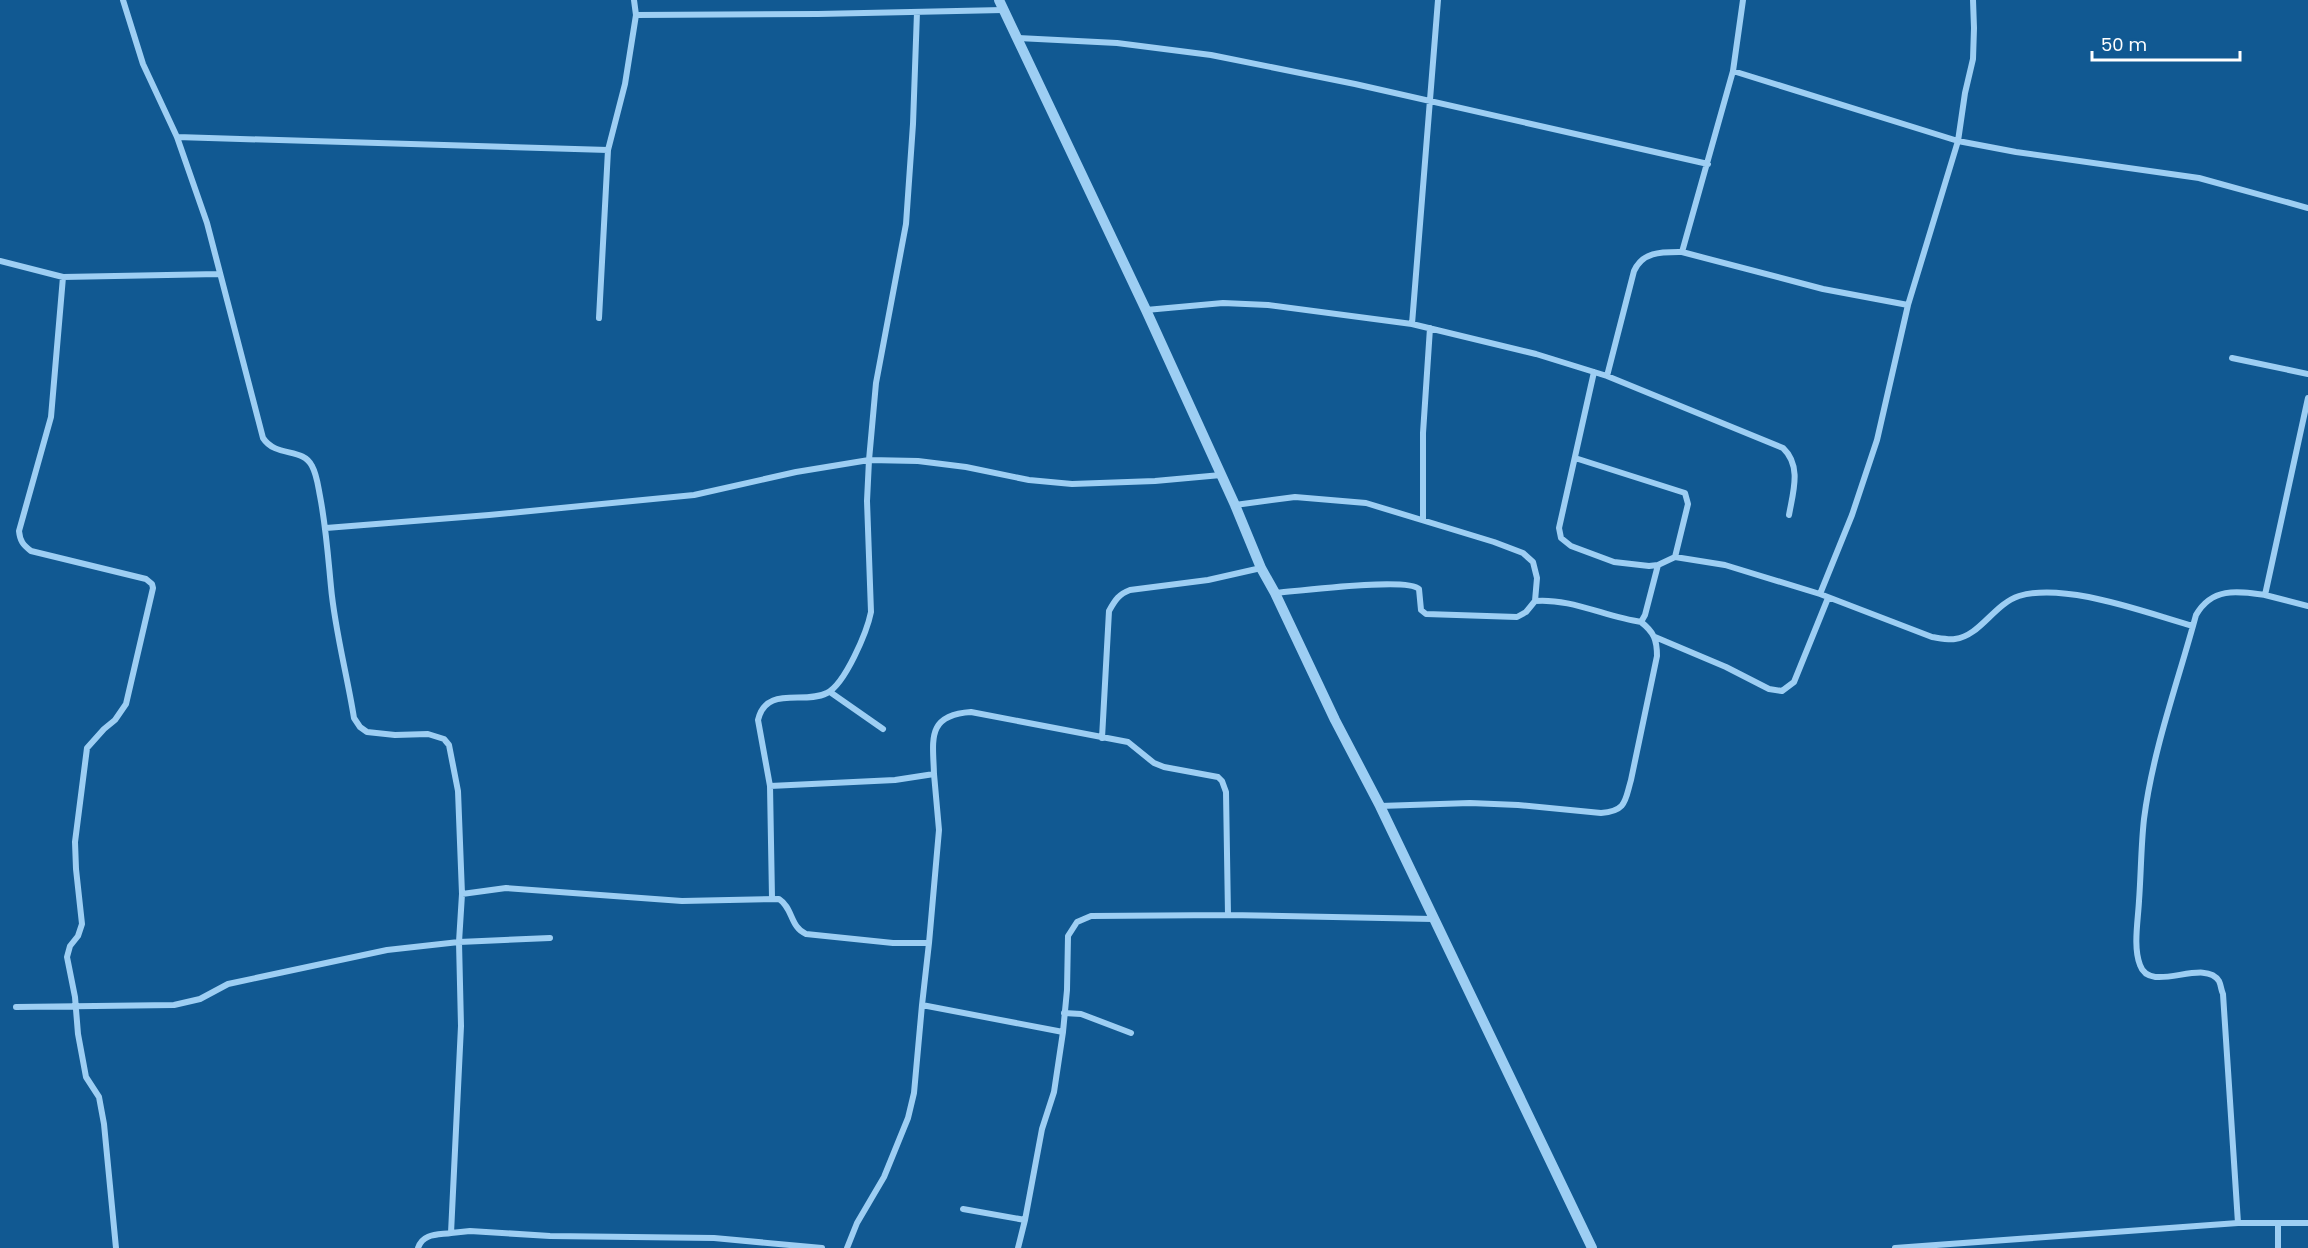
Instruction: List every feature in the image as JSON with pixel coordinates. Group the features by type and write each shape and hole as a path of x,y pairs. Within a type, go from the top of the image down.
{"street":[{"path":"123,0 143,64 177,137 207,223 263,438 274,448 302,456 311,463 316,473 326,528 331,589 354,718 366,732 394,735 428,734 444,739 449,745 458,790 462,894 459,942 461,1026 451,1233"},
{"path":"600,318 608,150 625,84 636,15 634,0"},
{"path":"1412,324 1438,0"},
{"path":"1682,252 1733,71 1743,0"},
{"path":"1820,594 1852,515 1876,440 1908,305 1958,141 1972,59 1974,28 1972,0"},
{"path":"636,15 917,12 1001,5 1146,310 1235,505 1261,568 1380,806 1592,1248"},
{"path":"772,898 770,786 758,720 760,711 771,702 783,698 823,695 830,692 853,659 868,625 871,612 867,501 869,460 876,383 906,224 913,124 917,12"},
{"path":"1018,38 1117,43 1211,55 1430,101 1708,164"},
{"path":"1733,71 1958,141 2016,152 2199,178 2308,208"},
{"path":"177,137 608,150"},
{"path":"1606,376 1634,271 1638,262 1653,253 1682,252 1824,289 1908,305"},
{"path":"0,261 63,277 219,274"},
{"path":"63,277 51,417 19,531 20,538 31,551 146,579 153,588 126,704 115,720 87,748 75,842 82,924 78,936 70,946 67,957 86,1077 99,1097 104,1124 116,1248"},
{"path":"1146,310 1223,303 1268,305 1412,324 1536,354 1594,372 1783,448 1790,454 1795,475 1789,515"},
{"path":"1423,519 1424,433 1430,328"},
{"path":"2232,358 2308,374"},
{"path":"1594,372 1559,528 1561,538 1571,546 1614,562 1640,566 1658,565 1675,557 1725,565 1820,594 1932,637 1948,639 1965,636 2009,600 2046,593 2100,600 2193,626"},
{"path":"2265,595 2308,399"},
{"path":"1575,458 1685,493 1688,504 1675,557"},
{"path":"326,528 694,495 796,472 869,460 918,461 966,467 1029,480 1072,484 1155,481 1221,475"},
{"path":"1235,505 1295,497 1366,503 1494,542 1529,556 1537,578 1535,601 1526,612 1517,617 1426,614 1421,610 1419,589 1412,585 1374,584 1275,592"},
{"path":"1641,622 1645,615 1658,565"},
{"path":"1102,738 1109,611 1121,593 1208,580 1261,568"},
{"path":"2238,1223 2223,994 2219,982 2213,975 2202,973 2165,978 2151,976 2140,967 2138,956 2144,819 2156,758 2193,626 2202,604 2226,593 2242,592 2265,595 2308,606"},
{"path":"1655,637 1726,667 1769,689 1782,691 1794,682 1828,598"},
{"path":"1380,806 1470,803 1601,813 1621,808 1627,798 1657,656 1655,637 1651,630 1641,622 1556,602 1535,601"},
{"path":"830,692 883,729"},
{"path":"847,1248 857,1223 884,1177 908,1118 914,1093 939,830 933,736 936,728 948,717 970,712 1128,742 1154,763 1214,776 1222,781 1226,792 1228,915"},
{"path":"770,786 895,780 934,774"},
{"path":"462,894 506,888 682,901 772,898 786,903 797,927 806,934 893,943 929,943"},
{"path":"1018,1248 1042,1129 1054,1092 1065,1013 1068,936 1077,922 1091,916 1228,915 1433,919"},
{"path":"16,1007 185,1004 228,984 284,970 387,950 459,942 550,938"},
{"path":"922,1005 1062,1032"},
{"path":"1065,1013 1081,1014 1131,1033"},
{"path":"963,1209 1024,1220"},
{"path":"1895,1248 2238,1223 2308,1222"},
{"path":"2278,1223 2278,1248"},
{"path":"418,1248 421,1241 428,1236 470,1232 550,1236 714,1238 822,1248"}]}
